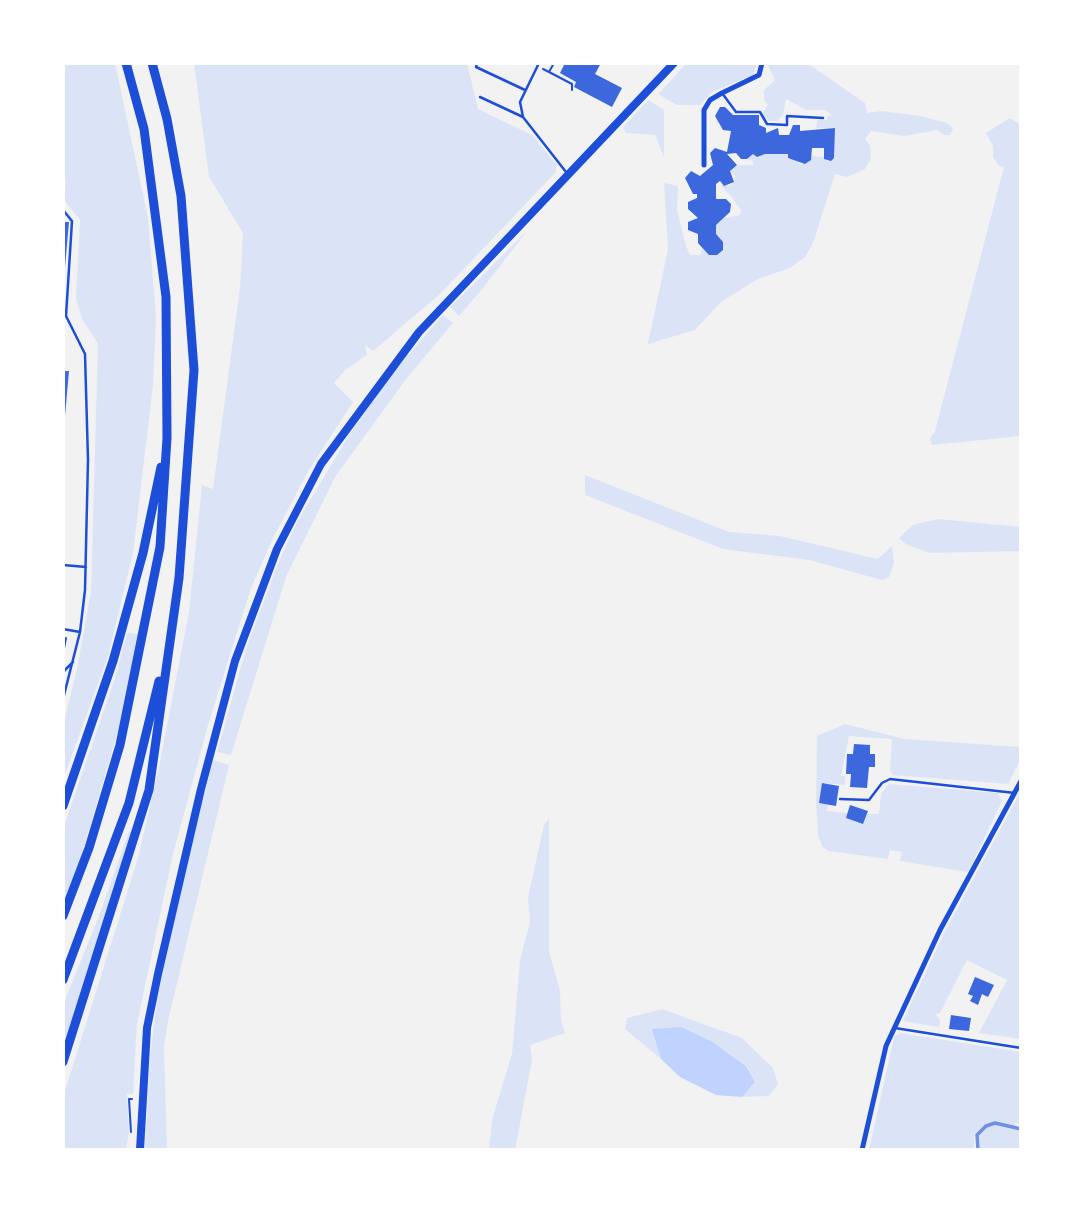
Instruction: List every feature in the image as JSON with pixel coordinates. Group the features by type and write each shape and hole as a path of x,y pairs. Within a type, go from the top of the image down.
{"highway":[{"path":"63,916 89,848 120,745 160,547 167,438 166,297 144,129 126,63"},
{"path":"63,1062 149,790 179,578 194,370 181,196 167,119 152,63"},
{"path":"63,806 113,661 142,554 167,438"},
{"path":"63,980 128,803 171,632"}],"main road":[{"path":"140,1150 147,1028 201,789 235,661 277,549 321,464 419,332 674,63"}],"street":[{"path":"704,165 704,110 710,100 760,75 762,63"},
{"path":"862,1150 886,1046 940,930 1021,780"}],"lane":[{"path":"477,63 476,67 525,90"},
{"path":"523,117 520,102 539,63"},
{"path":"722,93 736,112 761,113 767,124 787,125 787,116 823,118"},
{"path":"480,97 523,117 568,174"},
{"path":"63,210 72,221 66,316 83,347 86,363 86,567 80,632 63,699"},
{"path":"63,565 86,567"},
{"path":"63,629 80,632"},
{"path":"63,672 73,662"},
{"path":"840,800 869,800 881,783 890,779 1015,793"},
{"path":"895,1028 1021,1048"}],"path":[{"path":"549,72 554,63"},
{"path":"542,68 572,84 572,90"},
{"path":"63,654 68,630"},
{"path":"131,1140 128,1099 143,1099"}],"shaded area":[{"path":"63,63 115,63 148,218 156,317 153,385 133,553 108,656 63,780 63,726 77,669 91,591 98,344 82,319 76,298 80,220 63,199 66,180 63,178"},
{"path":"194,63 467,63 478,109 532,135 557,165 555,173 439,295 373,351 365,345 367,355 345,370 334,383 353,402 307,473 273,538 251,588 208,725 172,858 137,1024 133,1094 127,1094 129,1132 126,1150 63,1150 63,1097 138,858 158,772 189,612 202,485 213,489 240,288 243,233 209,177"},
{"path":"687,63 757,64 753,75 712,92 700,105 677,105 658,94"},
{"path":"767,63 807,63 865,103 867,113 882,111 920,116 947,123 953,129 950,135 944,135 937,130 904,136 871,131 865,139 870,145 871,158 865,169 847,177 835,174 813,243 805,257 790,268 758,279 721,302 695,330 648,344 668,249 664,183 678,186 677,210 686,246 690,255 701,255 702,247 716,234 716,225 724,218 740,215 741,210 720,185 729,186 734,182 735,176 730,171 737,165 753,165 753,161 747,159 753,154 757,157 765,154 788,154 800,164 806,164 812,156 824,157 827,161 834,158 835,128 816,128 817,120 827,120 828,116 832,116 826,110 806,110 786,99 783,115 777,121 769,121 762,114 768,105 764,100 764,90 775,80"},
{"path":"648,100 664,110 664,157 655,135 626,133 623,127"},
{"path":"1010,118 1021,125 1021,436 932,445 930,438 935,431 1004,167 999,166 993,157 993,146 986,133"},
{"path":"527,231 483,288 459,316 450,307"},
{"path":"443,315 453,323 406,379 335,477 286,577 231,755 217,752 246,649 277,566 297,522 349,435 391,375"},
{"path":"585,475 729,532 780,536 878,559 892,546 894,563 889,577 882,580 809,560 723,549 585,495"},
{"path":"938,519 1021,527 1021,551 930,553 907,545 899,538 913,525"},
{"path":"127,633 138,634 124,711 80,860 63,902 63,829 115,678"},
{"path":"845,724 905,739 1021,747 1021,758 1008,784 893,775 890,771 892,739 849,736 841,776 845,776 845,785 823,783 819,803 828,804 827,811 848,813 847,818 863,824 867,814 879,814 881,794 889,784 998,793 1002,801 968,872 900,861 902,852 890,850 888,859 828,851 822,846 818,835 816,804 817,736"},
{"path":"213,760 229,765 168,1021 164,1047 167,1150 145,1150 150,1056 157,1000 188,855"},
{"path":"1021,791 1021,1039 979,1033 1007,980 967,960 940,1013 935,1014 940,1020 939,1027 903,1021 945,931"},
{"path":"549,819 549,951 560,991 561,1020 565,1033 530,1045 532,1060 515,1150 489,1150 492,1120 512,1054 520,960 530,922 528,897 544,825"},
{"path":"129,831 134,833 63,1050 63,1005"},
{"path":"662,1009 742,1038 773,1068 778,1084 769,1096 742,1097 755,1082 747,1066 713,1042 653,1029 661,1059 625,1029 627,1018"},
{"path":"900,1033 1021,1052 1021,1124 1014,1123 1021,1136 1021,1150 980,1150 974,1134 974,1150 869,1150 894,1037"}],"water":[{"path":"681,1027 713,1042 746,1066 755,1082 742,1097 716,1095 680,1077 661,1059 652,1029"}],"building":[{"path":"565,63 601,63 595,74 622,88 612,107 574,87 576,82 560,73"},
{"path":"720,107 725,107 733,115 759,115 759,125 766,128 766,133 778,128 779,135 789,135 793,125 800,125 800,131 835,128 834,158 831,161 824,159 824,148 812,148 811,160 805,164 788,158 788,154 765,154 757,157 753,154 747,159 741,159 736,153 727,154 737,165 730,171 734,182 724,186 720,181 716,184 716,199 726,199 731,204 730,212 716,225 716,234 723,242 723,250 717,255 709,255 698,243 698,234 688,230 688,222 698,218 688,209 688,202 697,198 697,194 693,194 685,178 691,171 700,176 713,165 710,153 715,148 727,152 731,131 723,130 715,116"},
{"path":"63,222 69,222 65,267 63,267"},
{"path":"63,371 69,371 65,416 63,416"},
{"path":"854,744 870,745 870,754 875,754 875,767 869,767 867,788 850,787 851,774 846,774 847,754 853,754"},
{"path":"822,783 839,786 836,806 819,803"},
{"path":"850,805 868,811 863,824 846,818"},
{"path":"975,977 994,985 988,997 982,994 978,1005 970,1001 973,996 968,994"},
{"path":"951,1015 971,1018 969,1031 949,1029"}],"railway":[{"path":"978,1150 977,1135 986,1126 995,1123 1021,1129"}]}
